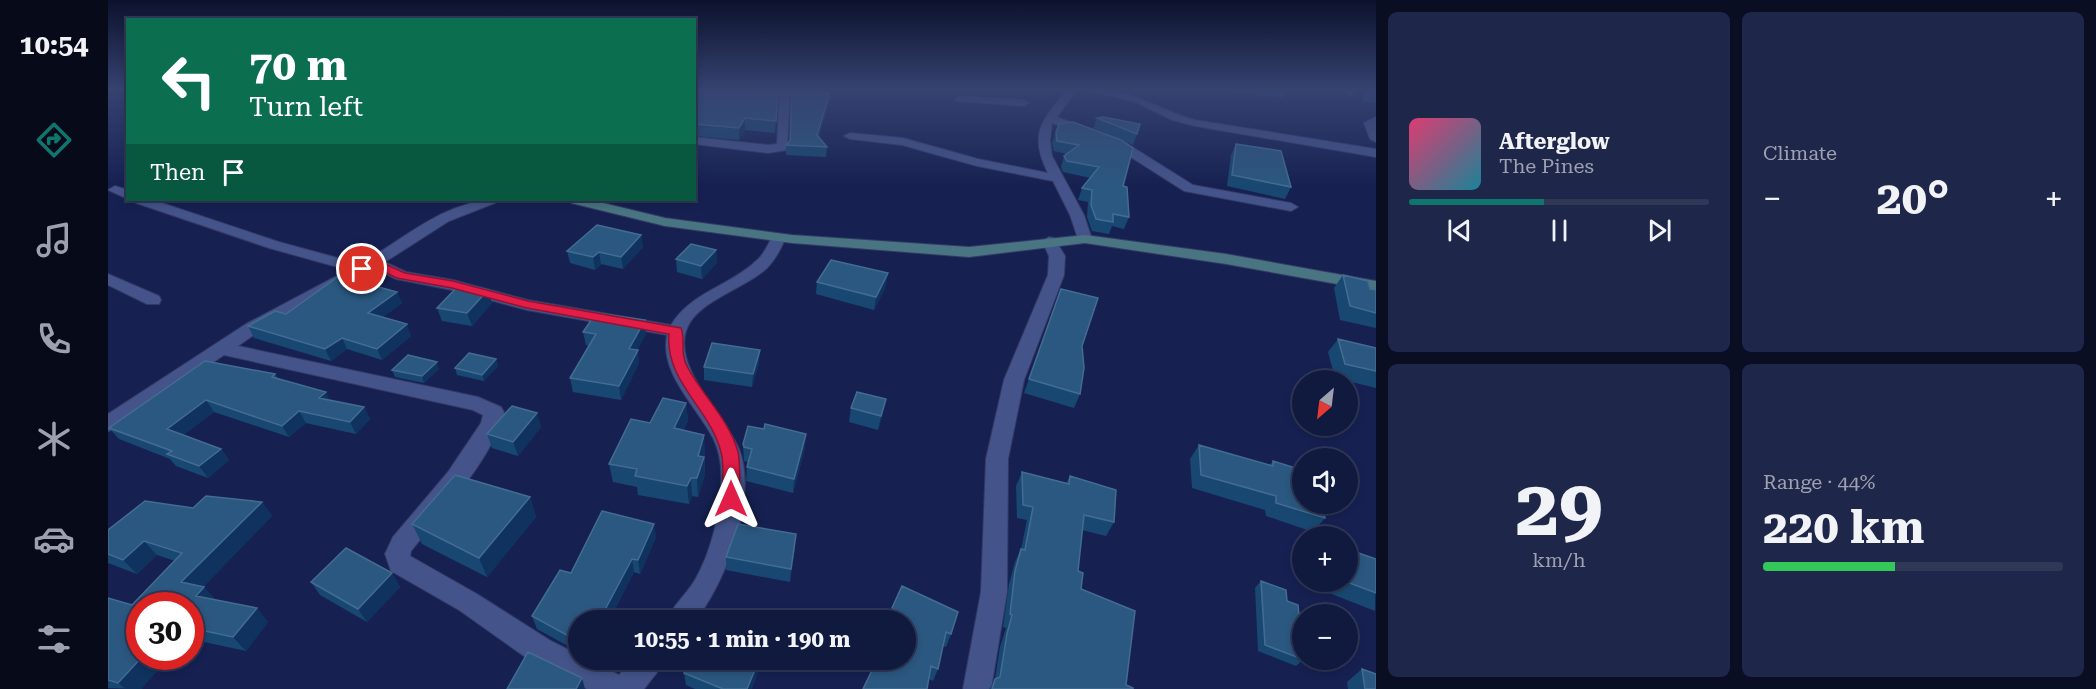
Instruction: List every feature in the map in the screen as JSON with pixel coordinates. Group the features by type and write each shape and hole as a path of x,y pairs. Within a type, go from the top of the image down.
{"street":[{"path":"696,140 768,149 783,147 784,122"},
{"path":"1042,122 1046,156 1077,215 1085,239"},
{"path":"1054,122 1122,146 1189,188 1291,207"},
{"path":"1192,122 1376,153"},
{"path":"1372,122 1370,123 1376,139"},
{"path":"850,136 903,142 977,162 1056,178"},
{"path":"144,201 274,244 402,276 453,285 527,305 676,331"},
{"path":"108,424 252,328 368,266 444,218 487,201"},
{"path":"580,201 665,222 779,237 969,252 1049,241 1085,239 1226,259 1376,286"},
{"path":"687,610 704,588 724,537 731,499 732,475 729,452 714,420 680,367 674,351 676,331 686,315 700,304 759,267 771,253 779,237"},
{"path":"977,689 994,592 997,459 1014,380 1056,275 1057,256 1049,241"},
{"path":"108,279 153,300"},
{"path":"220,348 478,404 494,412 495,418 482,442 402,544 397,554 400,562 468,602 541,651 617,689"},
{"path":"626,689 641,670"}],"building":[{"path":"696,122 743,122 739,128 696,124"},
{"path":"791,122 821,122 817,135 827,147 786,145 790,141"},
{"path":"1073,122 1121,140 1133,148 1123,186 1127,187 1129,217 1113,214 1113,222 1096,219 1091,205 1092,190 1082,188 1099,167 1067,161 1064,156 1079,145 1057,141 1056,132 1059,124"},
{"path":"1107,122 1140,124 1137,134"},
{"path":"1236,144 1281,151 1291,187 1232,175"},
{"path":"597,225 641,235 621,257 599,252 593,257 567,251"},
{"path":"691,244 716,250 701,266 676,259"},
{"path":"831,260 888,273 876,297 817,282"},
{"path":"1343,275 1368,281 1370,289 1376,290 1376,313 1350,306"},
{"path":"339,276 397,292 368,313 407,324 377,349 342,338 325,349 248,326 275,311 286,314"},
{"path":"460,284 488,290 467,313 437,308"},
{"path":"1061,289 1098,298 1082,346 1084,368 1080,394 1029,379"},
{"path":"596,313 645,320 629,349 638,350 619,386 570,378 596,334 583,332"},
{"path":"1338,339 1376,348 1376,371 1345,364"},
{"path":"712,343 760,350 753,374 704,367"},
{"path":"469,353 496,359 482,375 455,368"},
{"path":"408,355 437,362 422,376 392,370"},
{"path":"205,361 275,374 272,377 326,392 319,398 364,407 350,422 299,411 282,426 206,400 167,429 221,449 199,466 167,454 172,451 109,428"},
{"path":"857,392 886,399 881,416 851,408"},
{"path":"663,398 686,403 674,428 704,435 698,456 704,457 697,478 691,478 687,486 635,476 637,469 609,464 631,419 650,423"},
{"path":"512,406 537,413 513,442 487,434"},
{"path":"765,424 806,434 794,479 747,467 752,449 744,447 743,444 748,426 764,429"},
{"path":"1199,445 1273,466 1273,461 1292,467 1292,508 1276,503 1276,496 1201,475"},
{"path":"1022,472 1069,484 1070,476 1116,490 1114,522 1084,515 1078,571 1083,573 1081,589 1135,611 1126,685 1133,689 992,689 995,679 1000,677 1012,615 1010,614 1015,571 1021,549 1025,550 1033,507 1023,505"},
{"path":"455,475 530,497 479,558 412,524"},
{"path":"206,496 262,502 181,582 204,587 200,592 144,592 182,553 144,541 123,560 108,554 108,530 145,501 193,508"},
{"path":"602,511 654,524 638,560 632,559 605,610 568,610 568,636 532,616 560,570 571,573"},
{"path":"1312,514 1324,514 1325,518"},
{"path":"738,524 796,534 791,569 726,557"},
{"path":"346,548 392,573 358,609 311,582"},
{"path":"1358,553 1376,559 1376,593 1358,586"},
{"path":"1261,581 1286,590 1287,601 1295,604 1292,604 1292,655 1265,645"},
{"path":"902,586 958,612 951,634 946,632 938,669 931,666 927,689 863,689 872,670 916,670 916,610 892,608"},
{"path":"108,598 126,603 126,670 130,670 118,683 108,680"},
{"path":"204,598 257,608 233,637 204,631"},
{"path":"528,652 582,678 576,689 507,689"},
{"path":"1362,669 1376,674 1376,689 1365,689"},
{"path":"685,670 755,670 747,689 723,689 684,673"}],"route":[{"path":"362,269 374,262 402,276 453,285 527,305 676,331 674,351 680,367 714,420 729,452 732,475 731,499"}]}
